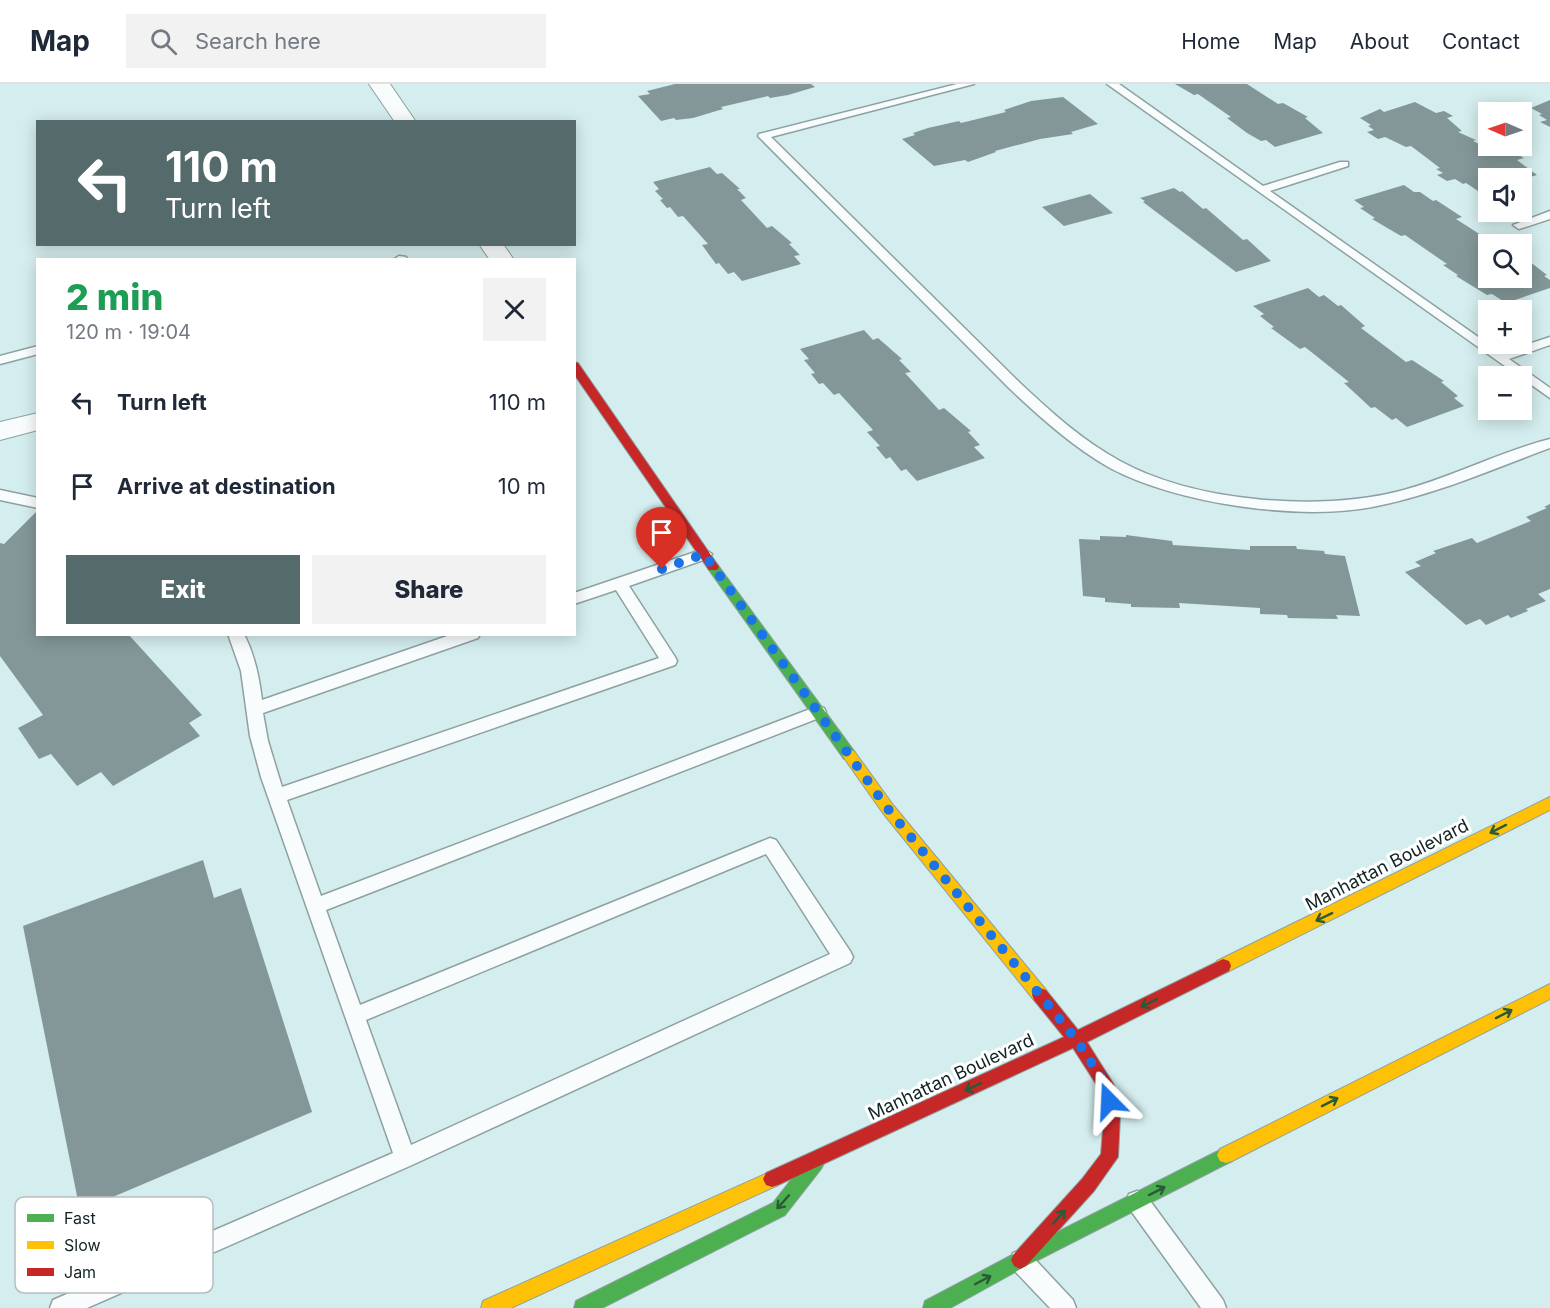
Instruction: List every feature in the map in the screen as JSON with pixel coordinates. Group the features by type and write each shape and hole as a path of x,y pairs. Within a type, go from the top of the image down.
{"street":[{"path":"380,84 405,120"},
{"path":"576,368 704,554 888,809 1076,1039 1106,1085 1112,1117 1109,1157 1088,1185 1020,1260"},
{"path":"0,431 36,422"},
{"name":"Manhattan Boulevard","path":"490,1308 1076,1039 1550,802"},
{"path":"932,1308 1020,1260 1550,991"},
{"path":"584,1308 779,1209 820,1157"}],"lane":[{"path":"969,84 763,136 1058,427 1096,453 1133,473 1198,493 1257,505 1307,507 1359,504 1403,496 1550,443"},
{"path":"1112,84 1550,394"},
{"path":"1261,190 1344,164"},
{"path":"1519,225 1550,216"},
{"path":"1499,358 1550,341"},
{"path":"0,360 36,351"},
{"path":"0,495 36,502"},
{"path":"576,598 704,554"},
{"path":"277,796 669,661 620,584"},
{"path":"237,636 249,662 258,736 277,796 405,1158"},
{"path":"255,709 462,636"},
{"path":"315,906 818,712"},
{"path":"213,1242 405,1158 843,957 770,845 355,1016"},
{"path":"1137,1201 1215,1308"},
{"path":"1020,1260 1065,1308"},
{"path":"61,1308 95,1293"}],"building":[{"path":"675,84 811,84 815,87 788,95 770,98 768,96 721,107 723,109 693,118 661,121 638,96 650,94 647,91"},
{"path":"1175,84 1247,84 1278,104 1283,103 1308,117 1305,118 1323,133 1275,147 1266,140 1261,141 1247,133 1227,118 1231,117 1198,94 1194,95"},
{"path":"1063,97 1098,124 1071,132 1073,134 1040,139 995,151 968,162 965,160 934,166 902,139 928,128 1006,112 1004,110 1031,101"},
{"path":"1550,100 1550,127 1540,122 1547,120 1532,108"},
{"path":"1415,102 1436,113 1444,111 1453,116 1447,118 1462,131 1458,132 1476,140 1473,141 1478,144 1478,156 1520,156 1524,158 1517,160 1528,168 1478,168 1478,191 1455,179 1447,181 1437,175 1443,173 1436,169 1440,168 1411,146 1406,147 1385,137 1378,139 1367,132 1374,130 1368,126 1371,125 1360,118 1380,109 1384,112"},
{"path":"710,167 717,174 722,173 740,189 737,189 746,198 741,200 767,228 772,226 792,243 789,244 800,255 794,256 801,264 742,281 734,272 728,274 719,263 716,264 702,245 708,244 683,216 678,217 670,207 667,208 660,200 663,199 655,191 659,189 653,182"},
{"path":"1404,185 1414,192 1420,192 1462,217 1456,219 1479,234 1478,288 1532,288 1532,263 1547,275 1544,276 1550,280 1550,288 1515,300 1501,300 1492,294 1487,295 1456,276 1458,275 1443,265 1447,264 1405,235 1401,236 1372,219 1375,218 1360,208 1364,207 1354,200"},
{"path":"1174,188 1182,191 1203,209 1206,208 1243,240 1247,239 1271,261 1236,272 1140,198"},
{"path":"1090,194 1113,213 1064,226 1042,207"},
{"path":"1308,288 1319,297 1324,295 1338,306 1341,305 1365,326 1361,328 1406,362 1412,360 1444,381 1441,382 1458,396 1454,398 1464,406 1407,427 1396,418 1392,420 1375,407 1371,408 1344,383 1349,382 1305,347 1300,349 1271,328 1274,327 1260,316 1264,314 1253,306"},
{"path":"864,330 873,340 878,338 902,359 899,360 911,372 905,373 939,410 944,408 971,431 968,432 980,445 974,447 985,458 917,481 906,469 901,471 890,457 886,459 876,447 880,446 867,432 873,430 839,393 834,395 823,383 819,384 811,374 815,373 804,360 809,359 800,349"},
{"path":"1550,504 1550,589 1538,594 1546,601 1526,609 1528,611 1511,618 1508,615 1486,625 1480,619 1466,625 1405,572 1421,566 1415,562 1436,553 1433,551 1472,538 1477,543 1531,521 1526,517 1547,508 1544,507"},
{"path":"36,512 36,636 130,636 202,715 189,723 200,736 113,786 101,772 77,786 51,754 39,759 18,728 43,715 0,656 0,543 4,544"},
{"path":"1126,535 1172,541 1173,545 1250,550 1250,546 1296,546 1297,549 1324,551 1325,554 1345,556 1360,616 1336,615 1338,619 1288,618 1287,615 1260,614 1260,608 1179,603 1180,608 1131,607 1131,604 1105,602 1105,598 1083,596 1079,539 1100,540 1100,536 1126,537"},
{"path":"203,860 214,898 241,888 312,1112 113,1197 77,1197 23,926"}],"traffic: fast":[{"path":"713,567 849,755"},
{"path":"932,1308 1020,1260 1226,1155"},
{"path":"583,1308 779,1209 815,1163"}],"traffic: slow":[{"path":"849,755 888,809 1040,995"},
{"path":"1223,966 1550,803"},
{"path":"1226,1155 1550,991"},
{"path":"490,1308 772,1179"}],"traffic: jam":[{"path":"576,368 713,567"},
{"path":"772,1179 1076,1039 1223,966"},
{"path":"1020,1260 1088,1185 1109,1157 1112,1117 1106,1085 1076,1039 1040,995"}],"route":[{"path":"662,569 704,554 888,809 1076,1039 1106,1085 1109,1101"}]}
